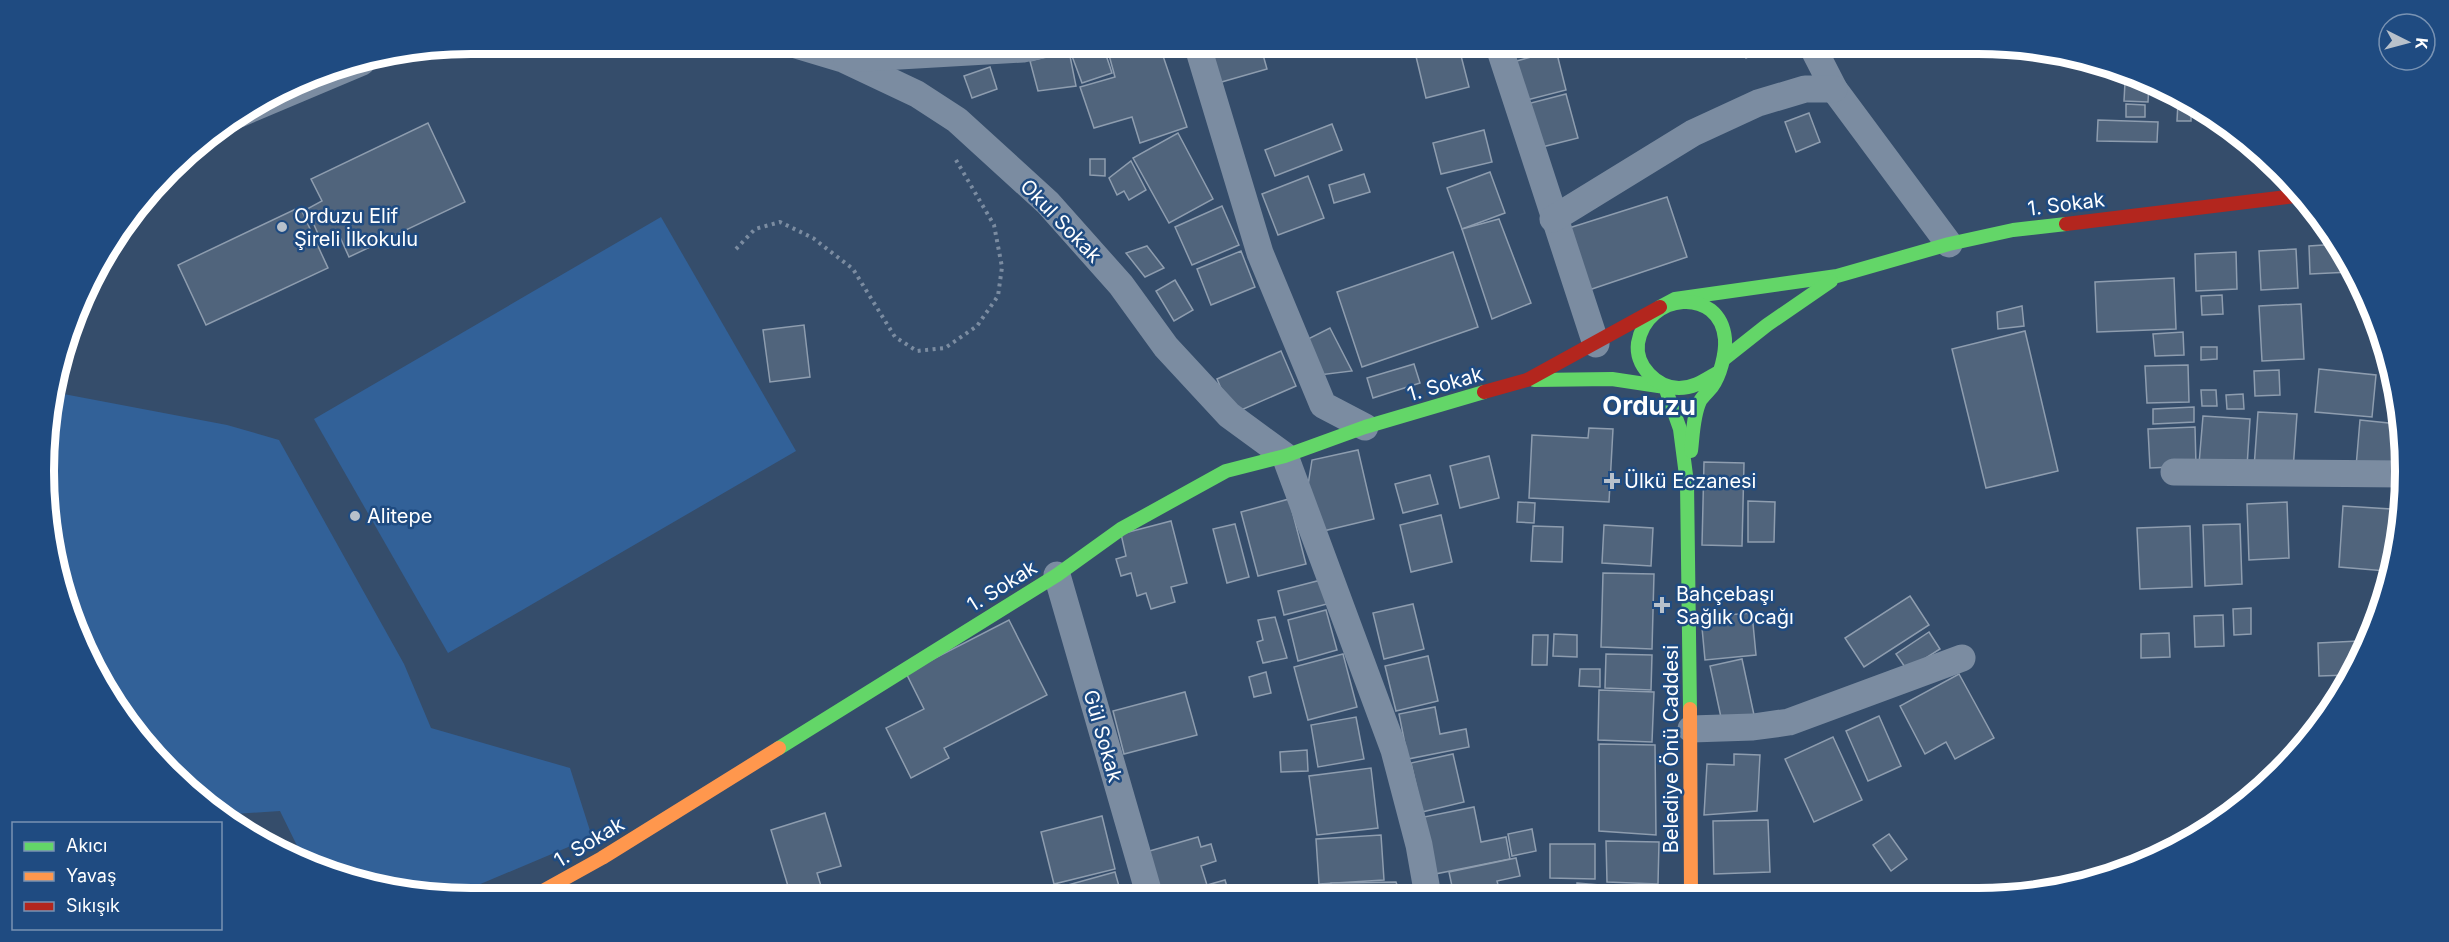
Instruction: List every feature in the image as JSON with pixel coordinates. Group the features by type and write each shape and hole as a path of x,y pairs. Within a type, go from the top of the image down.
{"street":[{"name":"Okul Sokak","path":"826,54 843,59 917,94 957,120 1048,203 1120,285 1166,347 1229,415 1285,456"},
{"path":"843,59 933,54"},
{"path":"1200,54 1260,253 1323,405 1365,428"},
{"path":"1501,54 1553,219 1596,344"},
{"path":"1816,54 1834,89 1949,244"},
{"path":"1553,219 1693,133 1758,103 1805,89 1834,89"},
{"name":"1. Sokak","path":"1837,276 1949,244 2013,230 2292,196"},
{"path":"1527,380 1675,299 1837,276"},
{"path":"1724,359 1776,318 1837,276"},
{"path":"1687,301 1704,306 1716,315 1724,329 1726,344 1724,359 1714,386 1701,399 1695,419 1686,494 1678,418 1665,387 1643,368 1638,355 1637,340 1641,327 1660,306 1687,301"},
{"path":"1527,380 1612,379 1679,390 1693,389 1706,383 1718,373"},
{"name":"1. Sokak","path":"548,888 602,858 1057,575 1121,529 1226,471 1285,456 1365,428 1527,380"},
{"path":"1285,456 1394,750 1419,844 1427,888"},
{"path":"2174,472 2395,474"},
{"name":"Belediye Önü Caddesi","path":"1686,494 1691,729 1690,888"},
{"name":"Gül Sokak","path":"1057,575 1146,888"},
{"path":"1691,729 1754,727 1789,722 1962,658"}],"path":[{"path":"736,249 755,229 780,222 813,238 853,269 895,337 917,351 945,348 977,326 998,296 1002,267 994,225 953,155"}],"shaded area":[{"path":"661,217 796,451 448,653 314,419"},
{"path":"61,394 227,425 279,440 404,664 431,728 570,768 592,837 471,888 444,887 363,874 299,851 280,811 234,814 217,802 196,785 157,746 124,703 110,680 76,605 62,552 54,471"}],"building":[{"path":"1057,54 1070,54 1076,86 1038,91 1030,61"},
{"path":"1106,54 1112,73 1082,83 1072,56"},
{"path":"1109,54 1162,54 1187,127 1140,143 1132,117 1094,128 1080,87 1115,77"},
{"path":"1210,54 1263,54 1267,69 1218,83"},
{"path":"1415,54 1461,54 1469,87 1426,98"},
{"path":"1542,54 1557,54 1566,90 1523,101 1513,62"},
{"path":"990,67 997,89 972,98 964,76"},
{"path":"2125,82 2149,91 2148,102 2124,101"},
{"path":"1566,94 1578,138 1538,148 1527,104"},
{"path":"2126,104 2145,105 2145,117 2126,117"},
{"path":"2178,106 2191,113 2191,121 2177,121"},
{"path":"1809,113 1820,142 1796,152 1785,122"},
{"path":"2098,120 2158,122 2157,142 2097,141"},
{"path":"428,123 465,202 349,257 340,237 323,245 307,209 322,201 311,179"},
{"path":"1332,124 1342,150 1275,176 1265,150"},
{"path":"1484,130 1492,162 1441,174 1433,143"},
{"path":"1178,133 1213,199 1169,223 1133,158"},
{"path":"1090,159 1105,159 1105,176 1090,175"},
{"path":"1131,161 1146,190 1129,200 1124,191 1117,195 1109,178"},
{"path":"1490,172 1505,213 1462,229 1447,188"},
{"path":"1364,174 1370,192 1334,203 1329,185"},
{"path":"1308,176 1324,218 1278,235 1262,194"},
{"path":"1667,197 1687,257 1589,290 1569,228"},
{"path":"1222,206 1239,245 1192,265 1175,227"},
{"path":"300,207 328,268 206,325 178,265"},
{"path":"1499,219 1531,303 1492,319 1462,229"},
{"path":"2328,245 2344,272 2310,274 2309,246"},
{"path":"1147,246 1164,268 1145,277 1126,253"},
{"path":"2296,249 2298,288 2261,290 2259,251"},
{"path":"1241,251 1255,287 1211,305 1197,269"},
{"path":"1453,252 1478,327 1362,367 1337,292"},
{"path":"2236,252 2237,289 2196,291 2195,254"},
{"path":"2174,278 2176,329 2097,332 2095,282"},
{"path":"1175,280 1193,310 1174,321 1156,291"},
{"path":"2222,295 2223,314 2202,315 2201,296"},
{"path":"2301,304 2304,359 2262,361 2259,306"},
{"path":"2022,306 2024,326 1998,329 1997,312"},
{"path":"804,325 810,377 770,382 763,330"},
{"path":"1330,328 1352,371 1319,375 1302,342"},
{"path":"2025,331 2058,471 1986,488 1952,349"},
{"path":"2183,332 2184,355 2155,356 2153,334"},
{"path":"2201,347 2217,347 2217,359 2201,360"},
{"path":"1281,351 1296,386 1232,414 1217,379"},
{"path":"1414,364 1420,383 1373,398 1367,378"},
{"path":"2188,365 2189,402 2147,403 2145,366"},
{"path":"2319,369 2376,375 2372,417 2315,412"},
{"path":"2279,370 2280,395 2255,396 2254,371"},
{"path":"2201,390 2216,390 2217,406 2202,406"},
{"path":"2243,394 2244,409 2227,409 2226,395"},
{"path":"2194,407 2194,422 2153,424 2153,409"},
{"path":"2258,412 2297,414 2293,470 2254,468"},
{"path":"2203,416 2250,419 2247,467 2199,464"},
{"path":"2360,420 2392,423 2394,470 2356,467"},
{"path":"2195,427 2196,466 2150,468 2148,429"},
{"path":"1589,428 1613,429 1609,502 1529,498 1532,435 1588,438"},
{"path":"1358,450 1374,519 1319,532 1308,485 1312,460"},
{"path":"1489,456 1499,498 1460,508 1450,466"},
{"path":"1704,462 1744,463 1742,546 1702,545"},
{"path":"1430,475 1438,504 1403,513 1395,484"},
{"path":"1289,499 1306,564 1258,576 1241,512"},
{"path":"1748,501 1775,502 1774,542 1748,542"},
{"path":"1518,502 1535,503 1534,523 1517,522"},
{"path":"2287,502 2289,558 2249,560 2247,504"},
{"path":"2343,506 2391,509 2383,571 2339,567"},
{"path":"1441,515 1452,562 1411,572 1400,525"},
{"path":"1171,521 1187,583 1171,587 1175,602 1151,609 1146,593 1137,596 1131,573 1121,576 1116,559 1126,556 1121,534"},
{"path":"1235,524 1249,577 1227,583 1213,529"},
{"path":"2240,524 2242,584 2205,586 2203,525"},
{"path":"1604,525 1653,528 1651,566 1602,563"},
{"path":"1533,526 1563,527 1562,562 1531,561"},
{"path":"2190,526 2192,587 2140,589 2137,528"},
{"path":"1603,573 1654,574 1652,649 1601,647"},
{"path":"1321,580 1327,604 1284,615 1278,591"},
{"path":"1910,596 1929,625 1864,667 1845,638"},
{"path":"1413,604 1424,649 1384,659 1373,613"},
{"path":"2251,608 2251,634 2234,635 2233,609"},
{"path":"1326,610 1337,650 1298,661 1288,620"},
{"path":"1752,613 1756,655 1705,660 1701,617"},
{"path":"2223,615 2224,646 2195,647 2194,616"},
{"path":"1275,617 1287,658 1263,663 1257,642 1263,640 1258,620"},
{"path":"1009,620 1047,695 944,748 949,758 911,778 886,728 924,709 906,673"},
{"path":"1929,632 1940,649 1907,670 1896,654"},
{"path":"2169,633 2170,657 2141,658 2141,634"},
{"path":"1554,634 1577,635 1577,657 1553,656"},
{"path":"1533,635 1548,635 1547,665 1532,665"},
{"path":"2358,641 2341,675 2319,676 2318,643"},
{"path":"1343,654 1357,707 1308,720 1294,667"},
{"path":"1606,654 1652,655 1651,690 1605,688"},
{"path":"1428,656 1438,701 1396,711 1385,666"},
{"path":"1742,659 1754,715 1722,722 1710,666"},
{"path":"1580,669 1600,669 1600,687 1579,686"},
{"path":"1266,672 1271,693 1254,697 1249,677"},
{"path":"1959,674 1994,738 1955,759 1946,742 1925,754 1900,706"},
{"path":"1599,690 1654,692 1652,742 1598,740"},
{"path":"1185,692 1197,735 1124,754 1113,711"},
{"path":"1435,707 1440,734 1466,729 1469,747 1408,759 1399,714"},
{"path":"1879,716 1901,766 1868,781 1846,731"},
{"path":"1356,717 1364,759 1318,767 1311,725"},
{"path":"1833,737 1862,800 1814,822 1785,759"},
{"path":"1599,744 1655,745 1656,835 1599,831"},
{"path":"1307,750 1308,771 1281,772 1280,752"},
{"path":"1453,754 1464,802 1422,812 1411,763"},
{"path":"1734,754 1760,755 1757,811 1704,815 1707,764 1734,765"},
{"path":"1371,768 1378,828 1317,835 1309,776"},
{"path":"1474,807 1481,842 1506,837 1510,859 1435,874 1424,817"},
{"path":"825,813 841,866 817,873 821,886 789,888 771,830"},
{"path":"1102,816 1115,869 1054,884 1041,832"},
{"path":"1768,820 1770,872 1714,874 1713,821"},
{"path":"1532,829 1536,851 1512,856 1508,834"},
{"path":"1889,834 1907,859 1891,871 1873,845"},
{"path":"1381,835 1384,880 1319,884 1316,839"},
{"path":"1198,837 1201,847 1211,844 1216,861 1201,866 1207,885 1225,880 1227,888 1156,888 1146,852"},
{"path":"1606,841 1659,842 1658,884 1607,882"},
{"path":"1550,844 1595,844 1595,879 1550,878"},
{"path":"1516,858 1520,876 1497,881 1499,888 1452,888 1449,872"},
{"path":"1115,872 1119,888 1057,888"},
{"path":"1396,882 1398,888 1331,888 1331,883"},
{"path":"1577,883 1634,888 1577,888"}],"traffic: fast":[{"path":"1660,307 1675,299 1837,276 1949,244 2013,230 2066,224"},
{"path":"1724,359 1767,325 1831,281"},
{"path":"1691,451 1698,407 1701,399 1715,382 1723,358 1725,339 1720,322 1711,310 1698,304 1683,302 1668,305 1655,313 1644,326 1638,343 1638,352 1644,367 1656,380 1671,387 1684,388 1717,373"},
{"path":"1534,380 1612,379 1665,387 1680,429 1687,483 1690,709"},
{"path":"779,748 1057,575 1121,529 1226,471 1285,456 1365,427 1484,392"}],"traffic: slow":[{"path":"1690,709 1691,888"},
{"path":"548,888 602,858 779,748"}],"traffic: jam":[{"path":"2066,224 2292,196"},
{"path":"1484,392 1527,380 1660,307"}],"place":[{"name":"Orduzu Elif Şireli İlkokulu","path":"282,227"},
{"name":"Ülkü Eczanesi","path":"1612,481"},
{"name":"Alitepe","path":"355,516"},
{"name":"Bahçebaşı Sağlık Ocağı","path":"1662,605"}],"district":[{"name":"Orduzu","path":"1649,405"}]}
